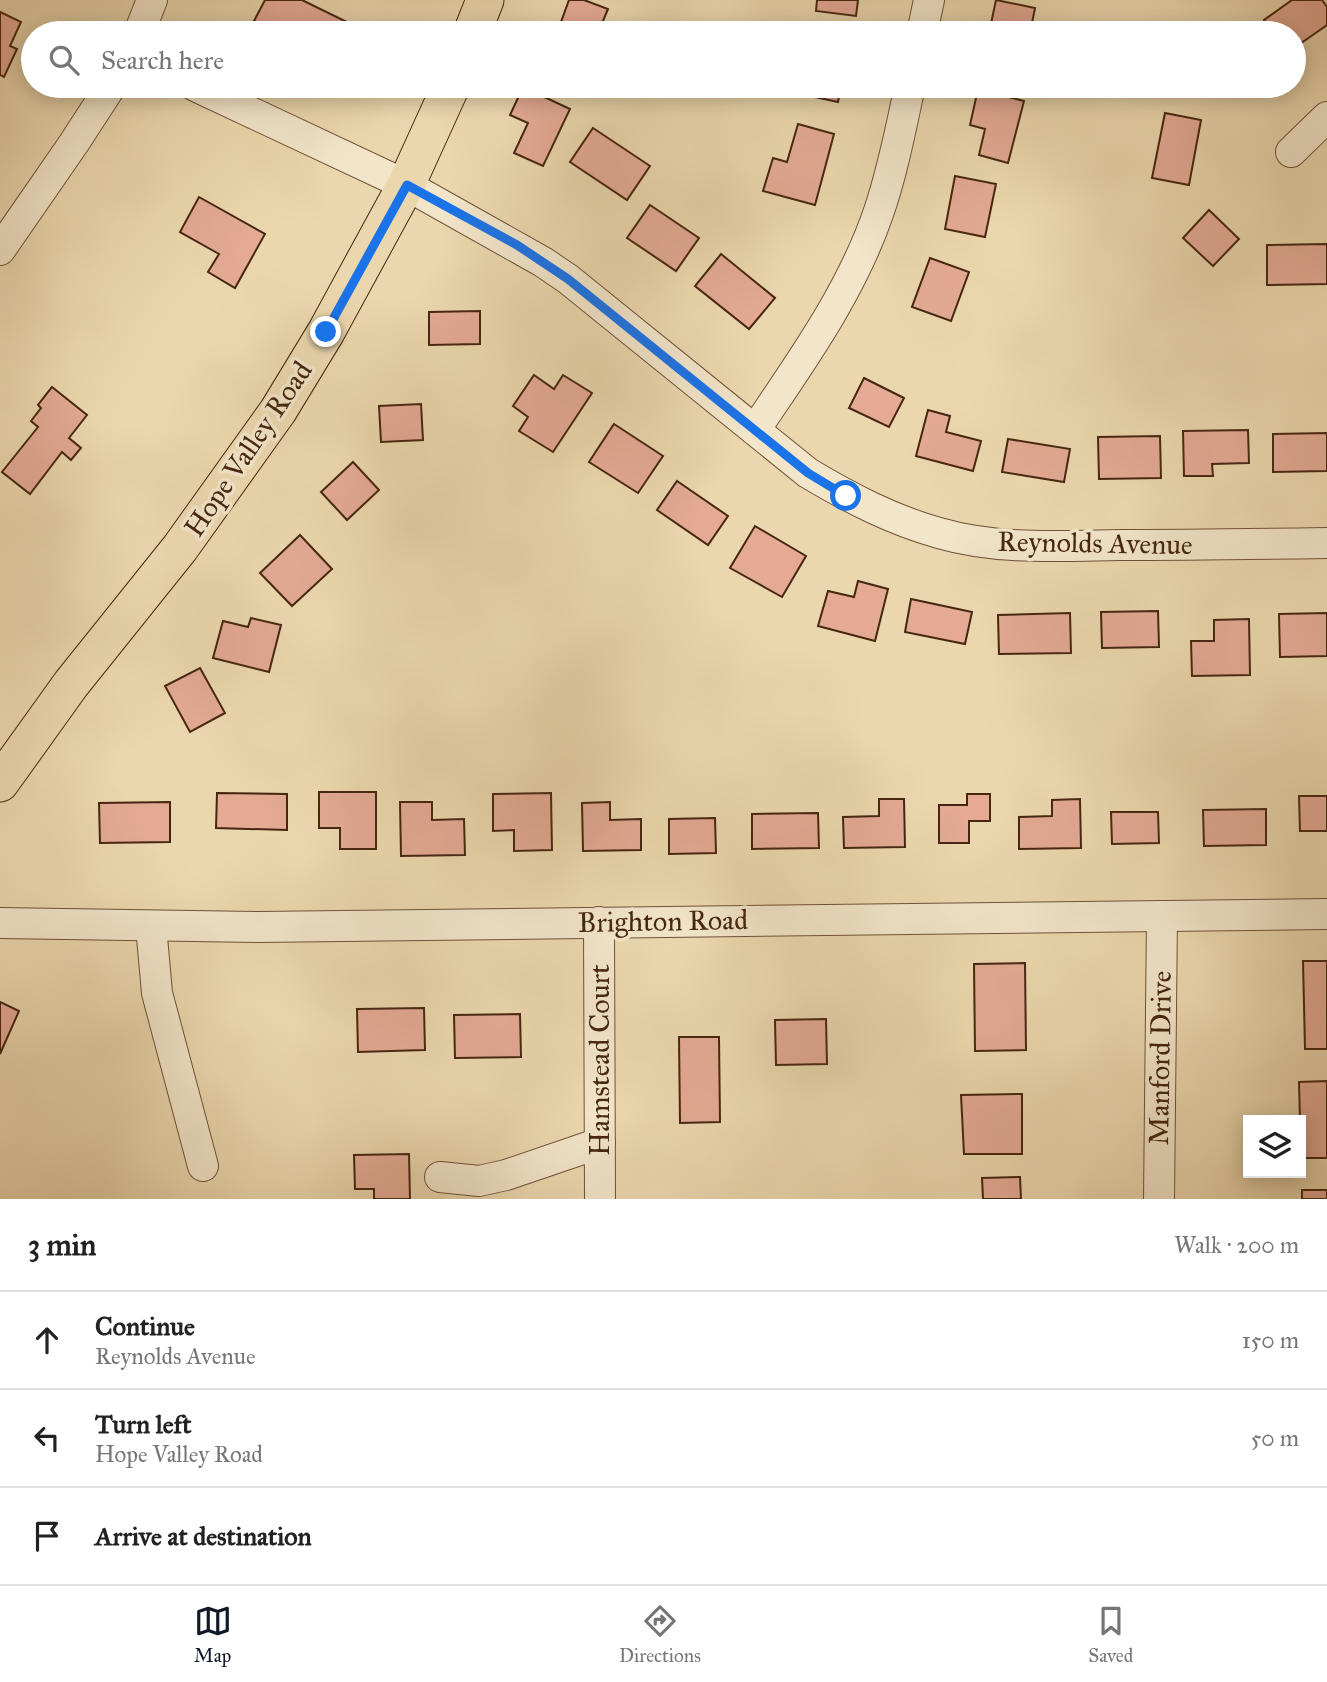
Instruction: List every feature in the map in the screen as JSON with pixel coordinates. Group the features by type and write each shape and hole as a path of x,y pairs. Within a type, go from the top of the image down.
{"main road":[{"path":"477,21 485,0"},
{"name":"Hope Valley Road","path":"0,783 71,684 180,548 278,411 326,332 407,185 446,98"}],"street":[{"path":"144,21 152,0"},
{"path":"925,21 929,0"},
{"path":"0,250 103,98"},
{"name":"Reynolds Avenue","path":"221,98 407,185 517,245 568,279 808,473 846,496 896,519 940,534 975,541 1037,546 1327,543"},
{"path":"755,430 820,334 854,271 879,211 907,98"},
{"path":"1291,152 1327,117"},
{"name":"Brighton Road","path":"0,923 258,927 1327,914"},
{"name":"Manford Drive","path":"1159,1199 1162,916"},
{"name":"Hamstead Court","path":"599,922 600,1199"},
{"path":"151,926 158,993 203,1166"},
{"path":"440,1177 479,1181 506,1175 600,1143"}],"building":[{"path":"265,0 302,0 345,21 254,21"},
{"path":"569,0 584,0 608,9 603,21 561,21"},
{"path":"817,0 858,0 856,16 816,11"},
{"path":"996,0 1035,8 1032,21 992,21"},
{"path":"1292,0 1322,0 1327,7 1327,25 1306,40 1306,21 1264,20"},
{"path":"0,12 21,22 10,46 17,49 4,77 0,75"},
{"path":"518,98 546,98 570,109 543,166 514,153 528,123 510,115"},
{"path":"820,98 839,98 838,102"},
{"path":"976,98 1012,98 1024,101 1008,163 979,155 985,129 970,125"},
{"path":"1165,113 1201,120 1189,185 1152,178"},
{"path":"798,124 834,134 815,205 763,191 773,158 787,162"},
{"path":"593,128 650,166 627,200 570,162"},
{"path":"955,176 996,184 985,237 945,229"},
{"path":"199,197 265,234 235,288 208,272 219,254 180,232"},
{"path":"650,205 699,238 676,271 627,238"},
{"path":"1209,210 1239,239 1213,266 1183,238"},
{"path":"1327,244 1327,284 1267,285 1267,245"},
{"path":"721,254 775,298 749,329 695,286"},
{"path":"930,258 969,272 951,321 912,307"},
{"path":"480,311 480,344 429,345 429,312"},
{"path":"534,375 554,389 563,375 592,393 553,452 519,431 528,417 513,406"},
{"path":"864,378 904,398 889,427 849,408"},
{"path":"52,387 87,415 69,438 81,448 71,460 62,452 30,494 2,472 38,427 31,421 41,408 38,405"},
{"path":"421,404 423,440 381,442 379,406"},
{"path":"928,410 950,416 946,432 981,441 973,471 916,456"},
{"path":"614,424 663,456 638,493 589,462"},
{"path":"1248,430 1249,463 1212,464 1213,476 1184,476 1183,431"},
{"path":"1327,433 1327,471 1273,472 1273,434"},
{"path":"1160,436 1161,478 1099,479 1098,437"},
{"path":"1008,439 1070,449 1064,482 1002,472"},
{"path":"353,462 379,490 347,520 321,492"},
{"path":"677,481 728,516 708,545 657,510"},
{"path":"755,526 806,556 782,597 730,568"},
{"path":"300,535 332,569 292,606 260,573"},
{"path":"858,581 888,589 875,641 818,626 828,591 854,597"},
{"path":"911,599 972,612 965,644 905,632"},
{"path":"1158,611 1159,647 1102,648 1101,612"},
{"path":"1070,613 1071,653 999,654 998,615"},
{"path":"1327,613 1327,656 1280,657 1279,614"},
{"path":"251,618 281,625 269,672 213,658 223,621 248,627"},
{"path":"1249,619 1250,675 1192,676 1191,641 1214,641 1214,620"},
{"path":"200,668 225,713 190,732 165,686"},
{"path":"319,792 376,792 376,849 340,849 340,828 319,828"},
{"path":"217,793 287,794 287,830 216,828"},
{"path":"551,793 552,850 514,851 514,830 493,831 493,794"},
{"path":"967,794 990,794 990,821 969,821 969,843 939,843 939,805 967,805"},
{"path":"1299,796 1327,796 1327,831 1300,831"},
{"path":"879,799 904,799 905,847 844,848 843,817 879,816"},
{"path":"1080,799 1081,848 1019,849 1019,817 1052,816 1052,800"},
{"path":"170,802 170,842 100,843 99,803"},
{"path":"400,802 432,802 432,820 464,819 465,855 401,856"},
{"path":"610,802 610,820 641,819 641,850 583,851 582,803"},
{"path":"1266,809 1266,845 1204,846 1203,810"},
{"path":"1111,812 1158,812 1159,843 1112,844"},
{"path":"818,813 819,848 752,849 752,814"},
{"path":"715,818 716,853 669,854 669,819"},
{"path":"1303,961 1327,961 1327,1049 1305,1049"},
{"path":"1025,963 1026,1050 975,1051 974,964"},
{"path":"0,1002 19,1011 0,1054"},
{"path":"424,1008 425,1050 358,1052 357,1009"},
{"path":"520,1014 521,1057 455,1058 454,1015"},
{"path":"826,1019 827,1064 776,1065 775,1020"},
{"path":"679,1037 719,1037 720,1122 680,1123"},
{"path":"1327,1081 1327,1158 1306,1158 1306,1115 1300,1115 1299,1082"},
{"path":"1022,1094 1022,1154 964,1154 961,1095"},
{"path":"409,1154 410,1199 374,1199 374,1189 355,1189 354,1155"},
{"path":"1020,1177 1021,1199 983,1199 982,1178"},
{"path":"1302,1190 1327,1190 1327,1199 1302,1199"}],"route":[{"path":"326,332 407,185 517,245 568,279 808,473 846,496"}]}
